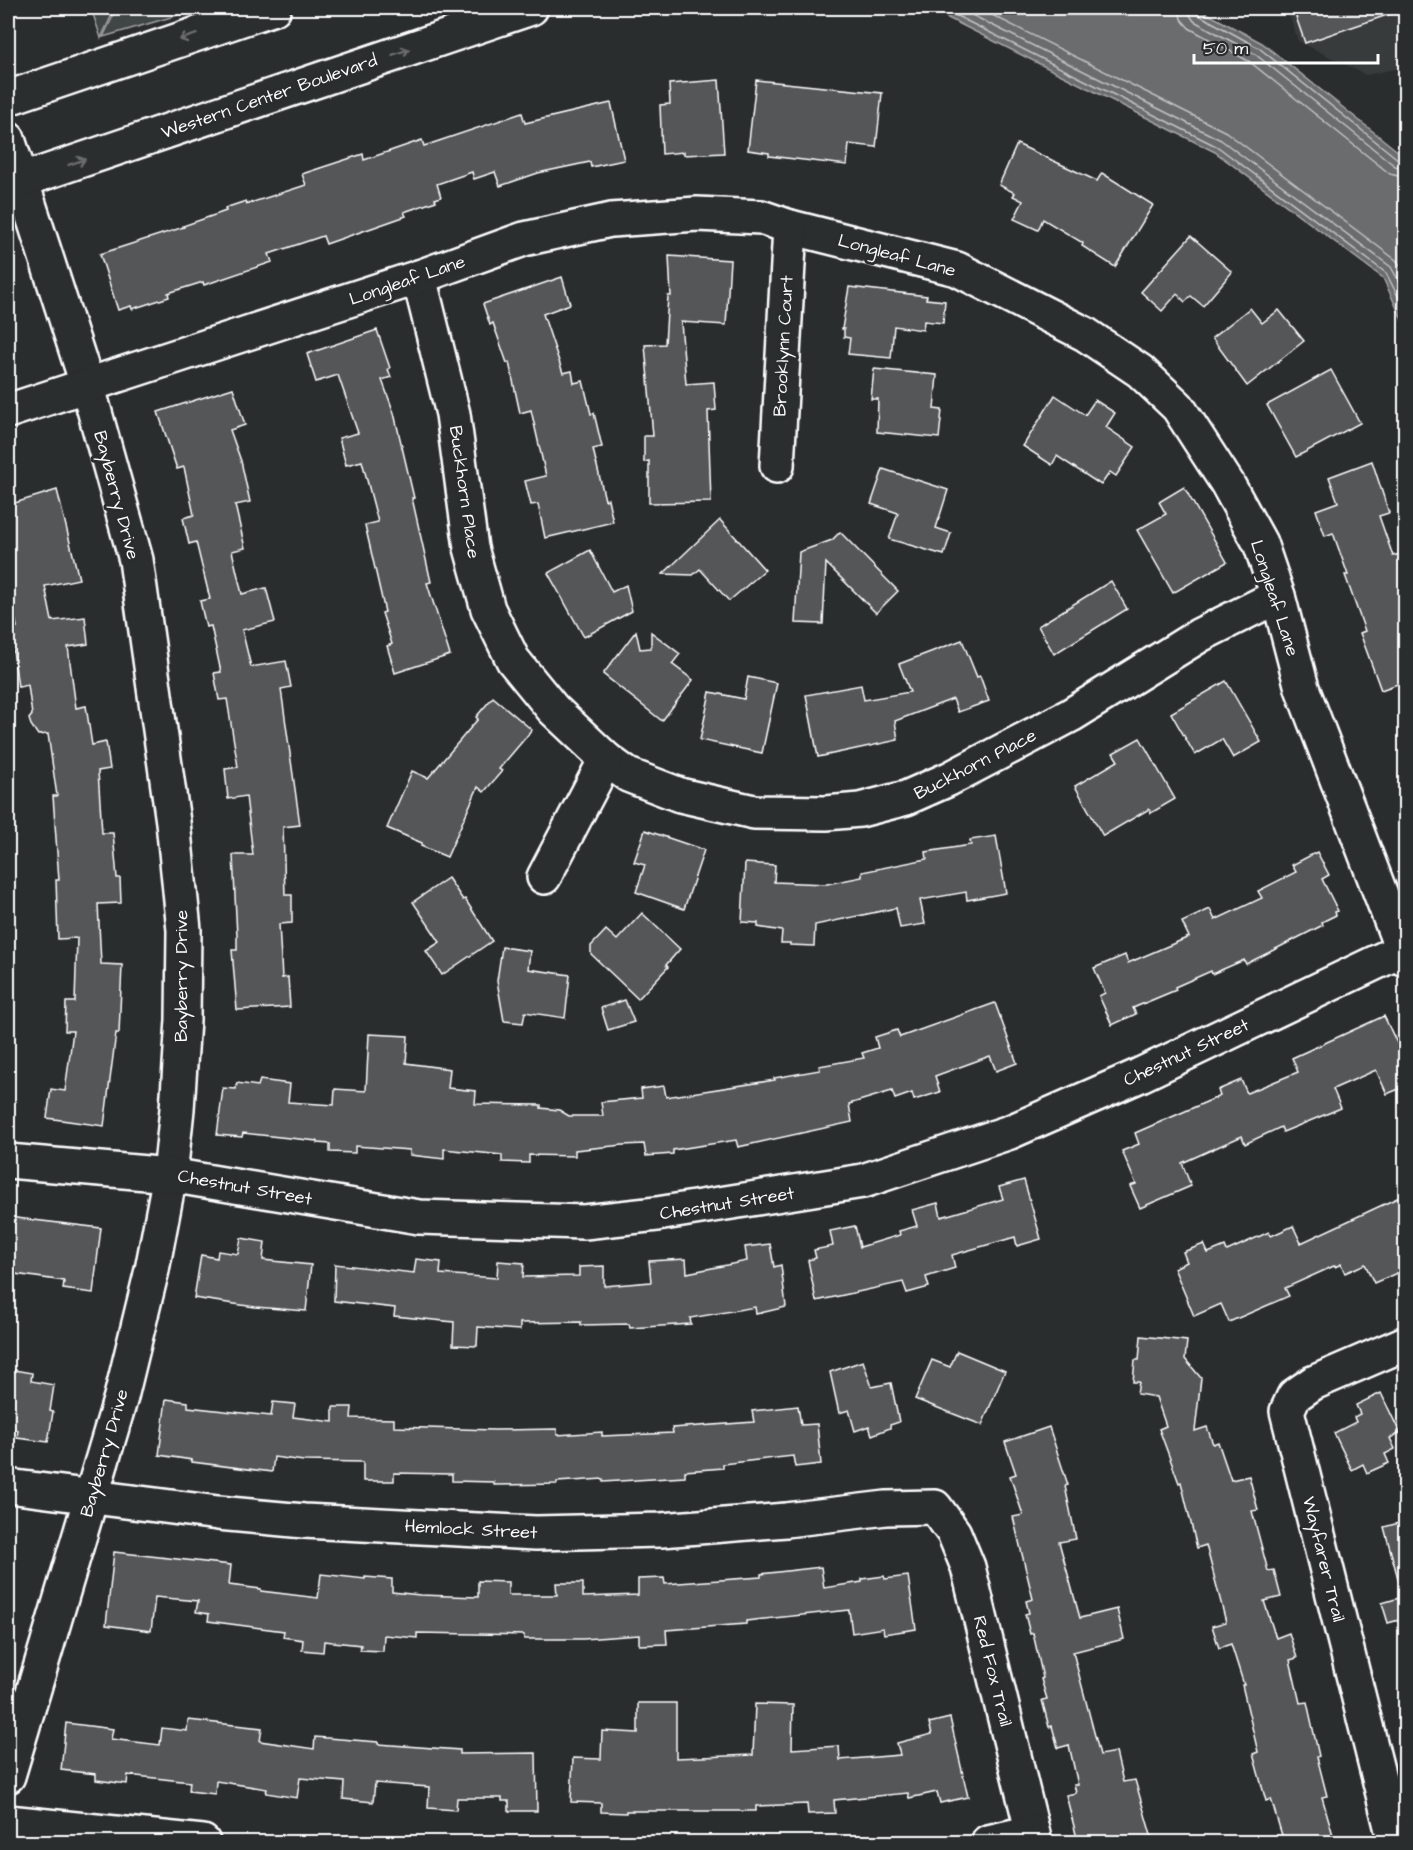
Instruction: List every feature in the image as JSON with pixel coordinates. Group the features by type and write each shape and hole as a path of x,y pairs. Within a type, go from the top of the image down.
{"street":[{"path":"8,98 274,8"},
{"name":"Western Center Boulevard","path":"15,183 531,8"},
{"name":"Bayberry Drive","path":"8,139 15,183 87,384 136,560 174,833 184,930 183,1020 170,1174 152,1270 134,1347 8,1776"},
{"name":"Longleaf Lane","path":"8,411 419,277 524,239 611,220 697,214 761,217 790,227 957,269 1086,334 1140,371 1178,407 1227,483 1260,543 1278,596 1302,688 1404,955"},
{"name":"Brooklynn Court","path":"777,466 790,227"},
{"name":"Buckhorn Place","path":"419,277 453,414 471,548 488,609 513,660 553,709 606,759 628,775 680,795 754,812 826,813 860,810 906,798 949,779 1071,715 1200,635 1278,596"},
{"path":"544,877 606,759"},
{"name":"Chestnut Street","path":"8,1161 170,1174 419,1217 584,1222 657,1214 863,1181 1010,1132 1404,955"},
{"name":"Wayfarer Trail","path":"1395,1842 1287,1411 1294,1396 1313,1383 1406,1343"},
{"name":"Hemlock Street","path":"8,1486 304,1521 536,1533 671,1530 886,1508 935,1507"},
{"name":"Red Fox Trail","path":"935,1507 954,1533 968,1567 1034,1837"},
{"path":"8,1822 203,1842"},
{"path":"988,1842 1034,1837"}],"shaded area":[{"path":"91,8 115,8 101,38"},
{"path":"117,8 202,8 103,37"},
{"path":"1287,8 1405,8 1405,67 1366,75 1298,41"}],"water":[{"path":"928,8 1197,8 1262,43 1405,157 1405,326 1383,278 1215,152"}],"building":[{"path":"1293,8 1398,8 1399,11 1305,43"},
{"path":"719,80 724,153 662,154 660,105 670,104 669,84"},
{"path":"756,80 882,93 876,147 849,144 847,165 769,156 769,153 748,150"},
{"path":"611,103 624,160 591,167 590,162 538,173 500,186 495,172 474,179 472,172 437,184 441,197 435,199 436,201 404,212 406,216 326,244 323,236 269,254 272,262 204,285 203,282 168,293 169,297 132,309 131,306 118,310 100,254 184,227 226,211 225,208 246,201 247,204 306,185 302,174 363,154 364,160 422,140 424,146 522,113 525,123"},
{"path":"1017,144 1097,181 1102,173 1153,205 1115,267 1082,246 1083,243 1043,219 1038,230 1014,219 1023,201 1013,196 1015,193 999,185"},
{"path":"1191,236 1232,272 1203,306 1191,296 1185,302 1177,294 1162,311 1141,292"},
{"path":"669,256 730,260 726,325 681,322 686,384 714,382 716,410 708,411 711,502 649,503 649,461 644,462 644,436 653,436 645,345 665,344 668,296 671,296"},
{"path":"562,277 570,304 543,314 563,373 572,371 574,383 583,381 591,414 594,413 602,447 593,449 605,500 608,499 613,522 545,538 538,504 531,505 525,481 546,476 531,410 520,413 509,362 507,363 493,323 490,325 483,304"},
{"path":"849,287 927,296 926,299 945,301 943,323 924,321 923,330 894,326 891,358 848,354 850,338 844,337 844,329 842,329"},
{"path":"1250,308 1262,323 1279,310 1304,341 1247,386 1212,338"},
{"path":"377,330 390,368 388,369 391,377 382,380 394,413 414,498 412,498 431,582 427,583 450,655 395,673 387,646 392,644 382,613 385,612 365,525 378,522 362,461 346,465 339,438 358,433 338,375 316,382 307,354"},
{"path":"874,369 937,375 934,409 942,410 939,438 877,432 878,399 871,399"},
{"path":"1331,370 1360,423 1296,457 1267,405"},
{"path":"233,388 245,425 230,430 241,461 250,502 235,505 245,548 232,551 242,594 266,588 275,622 242,630 251,667 286,661 291,687 281,689 300,825 283,827 285,895 292,895 292,923 279,924 282,978 288,977 290,1007 237,1010 232,950 237,950 233,855 253,855 246,796 228,799 225,769 238,767 227,699 219,700 214,673 221,672 211,626 206,627 200,601 210,599 196,542 189,544 183,518 194,515 184,467 177,469 158,412"},
{"path":"1055,395 1085,415 1095,400 1115,413 1106,427 1135,447 1116,476 1110,472 1101,485 1057,456 1052,465 1023,446"},
{"path":"1372,461 1389,513 1379,516 1393,556 1406,552 1406,681 1381,690 1360,633 1365,631 1333,533 1325,536 1316,510 1338,502 1329,477"},
{"path":"883,469 948,490 936,528 951,533 944,555 889,539 898,513 871,504"},
{"path":"1184,487 1227,562 1173,593 1137,530 1166,514 1159,502"},
{"path":"57,490 79,579 45,586 52,621 85,617 88,644 68,647 76,708 86,706 92,745 106,742 110,769 98,771 102,833 113,833 117,878 120,878 121,903 98,904 101,964 122,965 119,1033 116,1033 104,1126 47,1118 51,1089 65,1091 73,1031 65,1031 66,1002 75,1002 77,938 58,939 56,880 59,880 53,796 57,796 48,734 38,735 31,725 28,685 18,687 10,628 17,627 8,583 8,505"},
{"path":"720,520 765,570 729,601 700,569 693,575 663,574"},
{"path":"840,532 898,591 876,613 826,563 823,624 795,623 799,552 832,540"},
{"path":"590,550 612,592 626,585 632,611 584,637 548,573"},
{"path":"1111,581 1127,609 1054,654 1038,626"},
{"path":"636,631 640,649 651,648 651,632 680,654 672,664 693,680 662,721 603,674"},
{"path":"962,640 977,677 980,676 989,701 958,712 953,699 895,721 898,740 818,757 806,695 861,685 864,700 910,692 899,664"},
{"path":"748,677 777,683 762,753 700,740 710,692 744,699"},
{"path":"1226,681 1261,742 1233,758 1222,739 1195,755 1171,713"},
{"path":"493,697 532,730 499,769 502,771 484,792 478,787 447,857 387,828 412,771 428,778 478,719 476,717"},
{"path":"1140,738 1175,799 1151,813 1149,809 1103,836 1075,786 1118,761 1113,753"},
{"path":"645,830 704,850 684,909 636,892 645,865 634,862"},
{"path":"996,836 1006,893 967,900 966,892 920,900 925,924 900,928 896,908 815,925 814,946 781,943 782,931 758,927 758,923 742,922 745,863 775,865 774,882 827,884 862,877 862,872 927,859 926,852 971,845 970,840"},
{"path":"1317,852 1329,875 1322,879 1338,911 1335,912 1336,915 1322,922 1323,925 1246,964 1244,960 1175,987 1176,990 1133,1008 1136,1014 1112,1025 1099,996 1105,993 1094,968 1125,955 1128,963 1189,937 1182,922 1210,909 1215,920 1262,898 1258,891 1296,872 1292,865"},
{"path":"448,878 463,900 465,899 492,941 442,975 426,951 440,942 413,902"},
{"path":"642,913 680,949 666,965 668,967 638,999 591,954 591,946 606,930 617,940"},
{"path":"502,947 530,951 528,969 570,975 565,1018 525,1012 523,1023 504,1021 497,981"},
{"path":"625,1000 634,1022 608,1030 601,1008"},
{"path":"995,1003 1017,1063 996,1071 990,1056 935,1076 940,1092 914,1100 912,1093 895,1099 892,1091 849,1104 852,1122 738,1147 736,1140 673,1150 673,1154 646,1156 644,1144 623,1145 575,1150 575,1156 529,1155 529,1163 502,1162 502,1155 444,1149 444,1159 410,1155 410,1150 355,1146 355,1153 330,1152 330,1144 317,1143 317,1141 243,1133 242,1137 217,1135 223,1088 236,1089 237,1083 258,1086 260,1080 290,1084 288,1102 334,1105 335,1089 366,1091 369,1034 408,1036 406,1063 450,1069 448,1088 476,1091 475,1104 541,1105 541,1108 559,1110 569,1116 603,1116 601,1102 642,1098 641,1089 664,1086 666,1097 775,1080 774,1078 820,1070 819,1066 864,1058 862,1053 878,1048 875,1037 897,1030 900,1037"},
{"path":"1384,1016 1406,1062 1406,1086 1387,1094 1376,1070 1333,1089 1341,1108 1283,1132 1281,1127 1245,1144 1242,1136 1182,1163 1191,1186 1140,1208 1130,1186 1136,1184 1122,1151 1139,1144 1135,1133 1220,1096 1218,1090 1241,1080 1247,1093 1298,1072 1292,1058"},
{"path":"1024,1180 1041,1239 1017,1246 1015,1237 952,1255 955,1268 926,1277 929,1287 907,1293 903,1282 816,1301 808,1260 816,1258 814,1250 833,1246 830,1231 855,1226 860,1247 900,1235 899,1231 917,1226 912,1210 938,1203 941,1217 1003,1199 999,1187"},
{"path":"1406,1194 1406,1269 1374,1283 1365,1264 1345,1273 1341,1264 1285,1288 1289,1296 1229,1322 1221,1304 1194,1316 1174,1268 1187,1262 1183,1252 1204,1244 1208,1253 1225,1246 1227,1251 1269,1232 1271,1236 1293,1226 1301,1243"},
{"path":"8,1217 101,1228 93,1293 63,1289 64,1281 8,1273"},
{"path":"241,1238 265,1242 263,1260 311,1265 306,1311 255,1307 194,1298 201,1255 217,1258 218,1251 238,1254"},
{"path":"770,1244 774,1267 781,1265 786,1307 756,1314 755,1307 690,1318 691,1324 630,1328 629,1324 520,1323 520,1330 478,1327 477,1346 453,1345 454,1322 394,1316 395,1308 334,1301 335,1264 414,1273 416,1259 441,1262 440,1274 497,1278 498,1261 524,1263 523,1277 579,1276 579,1267 604,1266 604,1286 651,1282 649,1261 686,1259 687,1273 747,1261 745,1247"},
{"path":"1141,1336 1187,1341 1185,1359 1201,1378 1195,1431 1207,1427 1213,1444 1218,1442 1231,1480 1249,1476 1258,1510 1252,1511 1268,1571 1274,1570 1281,1597 1264,1601 1276,1638 1289,1633 1297,1658 1290,1660 1300,1703 1307,1702 1327,1796 1322,1797 1335,1842 1284,1842 1271,1799 1266,1801 1253,1754 1258,1752 1242,1685 1244,1685 1231,1644 1219,1648 1212,1626 1226,1622 1206,1545 1197,1548 1181,1482 1179,1483 1159,1429 1166,1426 1156,1397 1137,1394 1139,1382 1133,1382 1135,1360 1139,1360"},
{"path":"957,1351 1005,1371 982,1425 915,1399 932,1360 950,1367"},
{"path":"863,1361 872,1387 891,1383 899,1422 872,1435 869,1426 855,1431 849,1410 839,1413 830,1372"},
{"path":"8,1369 32,1373 31,1381 54,1385 50,1411 53,1412 48,1442 17,1438 18,1430 8,1427"},
{"path":"1381,1393 1400,1433 1390,1438 1395,1449 1385,1454 1389,1463 1367,1473 1363,1464 1352,1470 1334,1433 1356,1422 1354,1417 1360,1414 1356,1405"},
{"path":"166,1399 188,1402 188,1407 271,1416 273,1402 295,1404 293,1417 333,1422 333,1407 352,1407 351,1418 394,1419 394,1427 557,1429 557,1435 602,1432 602,1436 673,1433 672,1428 754,1422 752,1411 798,1406 801,1425 817,1424 821,1464 795,1467 793,1456 723,1464 723,1468 685,1471 685,1477 494,1485 494,1482 452,1481 452,1474 394,1473 394,1481 363,1481 363,1462 304,1461 274,1457 272,1472 192,1462 192,1460 159,1455"},
{"path":"1049,1427 1068,1485 1065,1486 1076,1539 1059,1542 1080,1618 1117,1609 1124,1639 1073,1652 1100,1755 1116,1752 1123,1782 1135,1780 1153,1842 1078,1842 1066,1795 1076,1793 1074,1785 1078,1785 1069,1745 1058,1748 1052,1726 1049,1727 1042,1700 1047,1699 1041,1679 1043,1678 1033,1633 1030,1634 1025,1614 1029,1613 1026,1601 1033,1599 1013,1517 1023,1515 1010,1476 1016,1474 1005,1442"},
{"path":"1406,1521 1406,1582 1399,1582 1384,1527"},
{"path":"114,1552 231,1565 229,1585 318,1598 321,1574 365,1579 365,1577 392,1579 392,1592 478,1597 478,1581 508,1582 508,1595 557,1595 556,1583 583,1583 583,1597 638,1595 638,1579 664,1578 665,1584 761,1577 761,1574 821,1567 824,1588 862,1582 862,1579 908,1576 916,1629 884,1634 883,1628 852,1633 849,1610 746,1621 746,1624 666,1630 667,1644 639,1645 639,1635 583,1639 524,1639 524,1635 417,1633 417,1638 384,1635 383,1651 360,1650 361,1645 324,1641 323,1652 302,1650 303,1640 283,1637 284,1631 208,1621 209,1614 196,1612 198,1601 155,1597 151,1631 106,1625"},
{"path":"1406,1596 1406,1618 1388,1623 1382,1603"},
{"path":"638,1703 676,1703 676,1758 753,1755 755,1704 793,1705 792,1749 839,1746 840,1760 900,1755 897,1743 932,1734 929,1723 950,1718 968,1797 940,1803 937,1792 909,1798 908,1793 834,1800 835,1813 808,1814 807,1804 756,1806 756,1811 626,1811 626,1813 601,1812 601,1803 571,1802 573,1758 601,1759 602,1731 638,1733"},
{"path":"188,1720 262,1728 260,1741 314,1749 315,1737 460,1750 460,1754 536,1753 537,1811 509,1811 509,1801 502,1801 502,1798 457,1798 456,1810 428,1808 429,1787 375,1783 373,1802 343,1799 344,1782 300,1778 297,1798 266,1793 267,1789 216,1781 215,1794 189,1791 190,1782 128,1775 127,1784 96,1780 96,1774 61,1770 66,1723 113,1729 111,1739 160,1745 162,1728 187,1731"}]}
